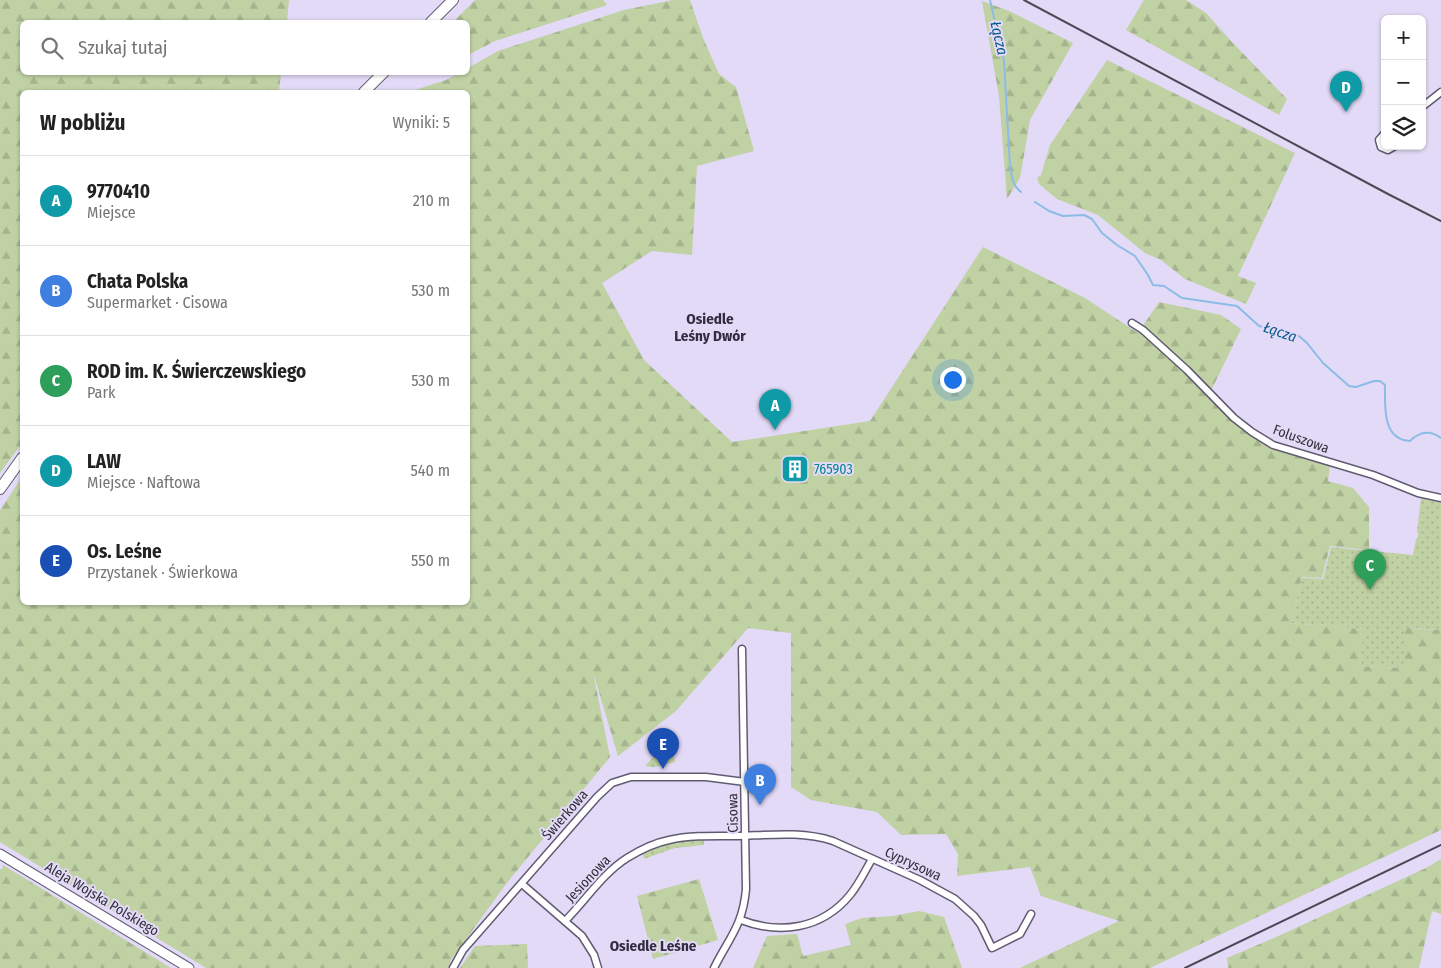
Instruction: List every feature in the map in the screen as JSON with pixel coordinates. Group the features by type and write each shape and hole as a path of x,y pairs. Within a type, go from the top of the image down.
{"main road":[{"path":"433,20 453,0"},
{"path":"366,90 381,75"},
{"path":"0,489 20,461"},
{"name":"Aleja Wojska Polskiego","path":"0,854 189,968"}],"street":[{"path":"1425,105 1441,92"},
{"name":"Foluszowa","path":"1132,323 1187,370 1234,418 1273,445 1373,475 1418,493 1441,498"},
{"name":"Cisowa","path":"714,968 741,920 745,905 746,836 742,649"},
{"name":"Świerkowa","path":"453,968 463,950 601,793 612,784 621,779 641,776 707,777 745,782"},
{"name":"Cyprysowa","path":"746,836 800,835 819,837 833,841 920,880 956,899 974,916 992,948 1020,934 1031,914"},
{"name":"Jesionowa","path":"565,920 611,870 626,858 642,849 680,838 746,836"},
{"path":"741,920 756,926 774,929 800,926 816,920 837,908 846,900 872,859"},
{"path":"522,884 565,920 589,945 598,968"}],"green space":[{"path":"0,0 289,0 287,20 20,20 20,75 281,75 279,90 20,90 20,446 0,473"},
{"path":"475,0 603,0 607,5 495,41 470,54 470,20 455,20"},
{"path":"673,0 690,0 703,38 719,74 736,87 754,151 697,166 692,255 652,251 602,283 644,360 732,442 870,421 983,247 1085,298 1138,333 1159,302 1221,315 1241,329 1209,395 1274,446 1330,465 1328,481 1353,488 1369,507 1369,550 1330,546 1322,578 1302,577 1291,623 1364,629 1360,666 1403,668 1405,628 1441,630 1441,830 1150,968 1020,968 1119,921 1041,896 1030,867 957,876 958,854 946,834 901,835 877,812 811,800 791,787 791,633 748,628 676,711 618,756 593,672 610,757 506,884 451,960 449,968 206,968 0,842 0,510 20,480 20,605 470,605 470,90 415,90 455,75 470,75 470,67 498,51 624,10"},
{"path":"1144,0 1186,0 1206,13 1287,99 1279,115 1126,30"},
{"path":"982,1 1009,11 1073,43 1030,120 1020,178 1007,199 999,96"},
{"path":"1107,60 1295,153 1238,276 1256,283 1246,304 1185,279 1161,260 1145,253 1098,215 1057,199 1039,184 1037,178 1041,175 1050,145"},
{"path":"1421,498 1441,503 1441,630 1413,628 1403,668 1360,666 1363,629 1291,623 1302,578 1323,579 1331,547 1413,555 1416,539 1418,538 1417,531"},
{"path":"672,741 675,762 655,767 645,766 663,746"},
{"path":"702,839 704,845 675,848 644,859 644,852 658,847 679,841"},
{"path":"1441,859 1441,914 1432,911 1419,968 1228,968 1227,958 1426,868"},
{"path":"3,865 171,968 0,968 0,869 2,869"},
{"path":"699,879 718,940 653,959 637,896"},
{"path":"919,911 944,917 962,968 753,968 767,936 797,934 803,956 851,945 845,924 862,918 893,916"},
{"path":"527,944 528,968 460,968 475,946"}],"waterway":[{"name":"Łącza","path":"990,0 1004,61 1010,166 1014,184 1021,192"},
{"name":"Łącza","path":"1035,202 1049,211 1063,216 1084,215 1092,219 1102,233 1135,256 1153,285 1164,286 1182,298 1237,306 1259,326 1299,336 1323,363 1349,386 1356,387 1380,381 1385,385 1387,421 1394,435 1410,441 1418,435 1425,433 1441,438"}],"railway":[{"path":"1024,0 1441,221"},
{"path":"1185,968 1441,845"}],"place":[{"name":"LAW","path":"1346,112"},
{"name":"9770410","path":"775,430"},
{"name":"765903","path":"795,469"},
{"name":"ROD im. K. Świerczewskiego","path":"1370,590"},
{"name":"Os. Leśne","path":"663,769"},
{"name":"Chata Polska","path":"760,805"}],"district":[{"name":"Osiedle Leśny Dwór","path":"710,328"},
{"name":"Osiedle Leśne","path":"653,946"}]}
